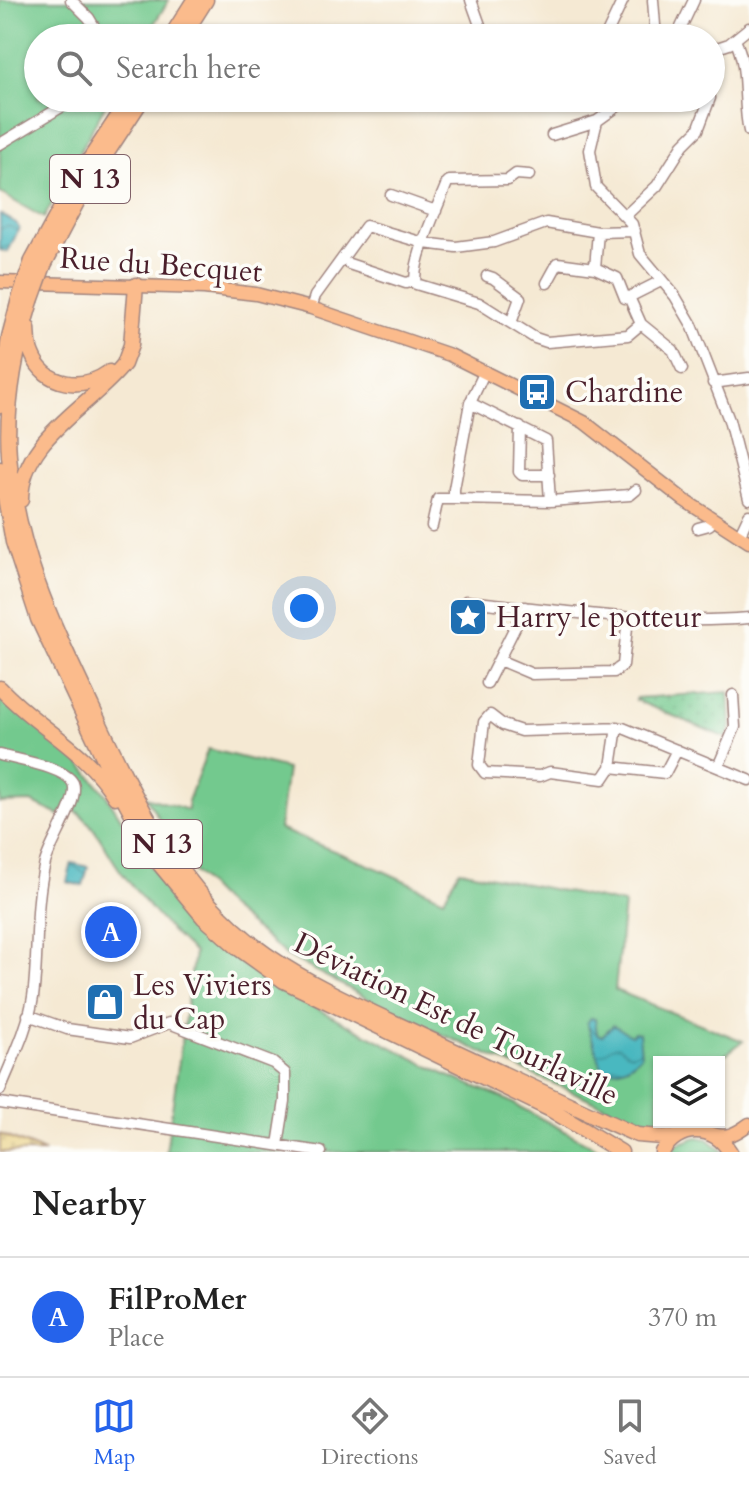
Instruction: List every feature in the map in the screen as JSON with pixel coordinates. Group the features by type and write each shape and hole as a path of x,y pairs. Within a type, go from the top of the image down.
{"highway":[{"path":"179,24 194,0"},
{"path":"191,24 206,0"},
{"name":"Déviation Est de Tourlaville","path":"121,112 76,180 38,263 26,304 14,372 9,452 21,536 31,571 138,804 165,849 215,912 266,954 331,992 637,1135 674,1138 697,1130 713,1134"},
{"name":"Déviation Est de Tourlaville","path":"38,263 134,112"},
{"path":"26,304 31,354 43,371 65,383 78,385 107,374 122,357 132,285"},
{"path":"21,536 21,490 29,463 49,436 124,364 131,345 132,285"},
{"name":"Déviation Est de Tourlaville","path":"0,406 9,337 26,304"},
{"name":"Déviation Est de Tourlaville","path":"0,469 13,542 38,619 113,778 157,861 204,918 238,948 284,981 551,1110 621,1152"},
{"path":"0,688 16,705 69,743 96,771 157,861"},
{"path":"713,1134 731,1152"},
{"path":"662,1152 674,1138"}],"main road":[{"name":"Rue du Becquet","path":"2,280 217,289 256,294 311,308 450,355 584,422 684,500 744,539"},
{"path":"713,1134 723,1137 731,1135 749,1124"},
{"path":"731,1152 737,1138 749,1124"}],"street":[{"path":"71,0 93,24"},
{"path":"471,0 480,24"},
{"path":"612,24 623,0"},
{"path":"653,0 655,24"},
{"path":"683,24 694,0"},
{"path":"725,44 749,28"},
{"path":"735,40 743,68 749,131"},
{"path":"0,144 53,112"},
{"path":"552,135 597,121 609,112"},
{"path":"625,216 657,186 683,145 698,130 704,112"},
{"path":"597,121 590,150 596,187 625,216 635,231 640,254 675,296 692,325 729,420 749,499"},
{"path":"413,281 424,243 449,181 508,180 516,174 529,175"},
{"path":"391,195 436,211"},
{"path":"311,308 315,296 366,226 424,243 456,247 484,244 546,223 598,232 635,231"},
{"path":"595,268 598,232"},
{"path":"547,283 558,263 595,268 615,276 625,298 661,281"},
{"path":"349,264 406,283 413,281"},
{"path":"487,276 520,298 511,323"},
{"path":"413,281 418,286 479,303 542,341 559,343 628,335 641,324"},
{"path":"629,297 641,324 673,350 682,369"},
{"path":"454,494 470,403 485,371"},
{"path":"713,383 749,378"},
{"path":"470,403 546,441 550,501"},
{"path":"520,427 519,472 522,475 549,475"},
{"path":"432,526 438,499 454,494 550,501 630,495 636,490"},
{"path":"744,539 749,515"},
{"path":"698,528 714,520"},
{"path":"466,601 628,618 705,622 749,618"},
{"path":"487,683 525,607"},
{"path":"499,660 532,674 614,672 623,665 628,618"},
{"path":"718,767 735,727 733,695"},
{"path":"617,727 611,767 603,779 550,772 540,776 485,773 480,769 484,722 490,715 503,725 521,731 617,727 749,780"},
{"path":"611,767 665,773 677,750"},
{"path":"0,755 60,771 68,776 74,786 71,805 51,846 41,882 34,983 28,1015 0,1090"},
{"path":"28,1015 67,1029 130,1038 169,1023 273,1063 285,1073 285,1101 278,1145"},
{"path":"0,1103 321,1152"}],"green space":[{"path":"0,0 169,0 154,24 24,24 24,112 101,112 44,218 0,193"},
{"path":"729,692 731,727 726,738 635,700 636,698"},
{"path":"0,696 77,759 105,793 160,881 232,957 281,990 446,1075 501,1097 604,1152 166,1152 194,953 139,894 115,864 92,827 77,811 67,805 59,815 31,802 0,803"},
{"path":"208,749 287,769 279,829 444,899 459,870 624,904 615,990 743,1041 724,1056 653,1056 653,1122 637,1120 400,1016 286,955 228,907 187,865 146,797 188,810 188,801"},
{"path":"697,1137 708,1139 724,1152 670,1152 678,1144"}],"sand":[{"path":"0,1134 45,1152 0,1152"}],"water":[{"path":"0,214 19,228 8,252 0,250"},
{"path":"72,863 88,867 83,886 67,882"},
{"path":"591,1018 595,1019 597,1034 602,1036 613,1025 631,1035 639,1033 641,1055 623,1068 602,1068 587,1023"}],"place":[{"name":"Chardine","path":"537,392"},
{"name":"Harry le potteur","path":"468,617"},
{"name":"FilProMer","path":"111,932"},
{"name":"Les Viviers du Cap","path":"105,1002"}]}
